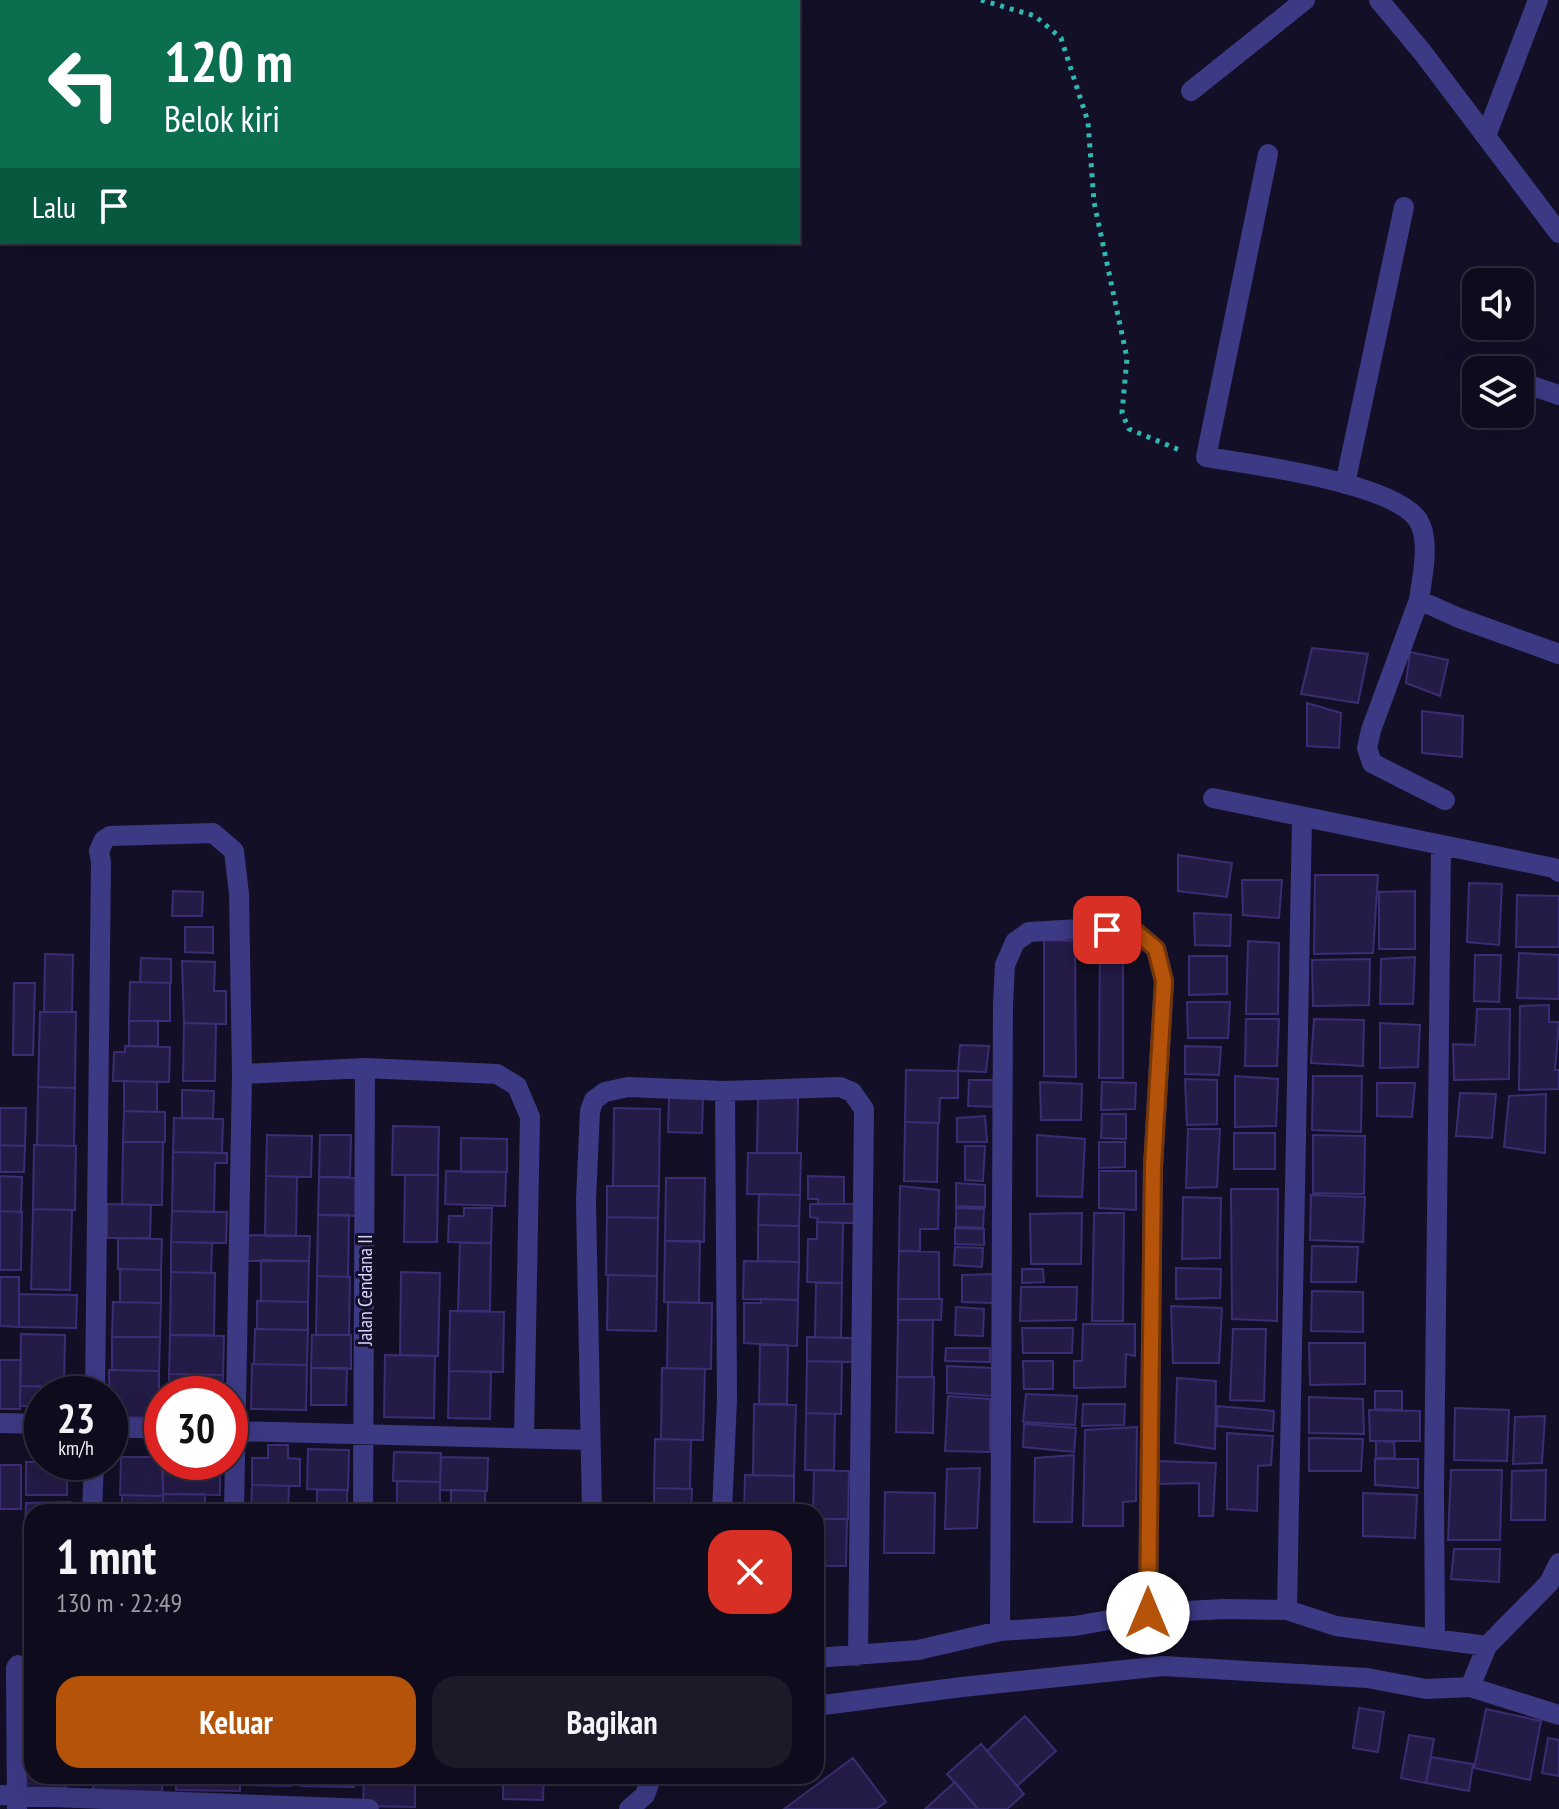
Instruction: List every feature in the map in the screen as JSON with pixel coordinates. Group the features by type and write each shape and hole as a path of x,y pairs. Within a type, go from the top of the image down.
{"street":[{"path":"1191,91 1305,0"},
{"path":"1379,0 1423,53 1559,233"},
{"path":"1486,136 1538,0"},
{"path":"1268,154 1206,457 1309,474 1345,484 1397,503 1418,520 1426,547 1419,600 1367,748 1372,763 1445,800"},
{"path":"1345,484 1404,207"},
{"path":"1534,387 1559,395"},
{"path":"1419,600 1559,654"},
{"path":"1213,798 1554,868 1559,872"},
{"path":"1287,1610 1302,818"},
{"path":"95,1376 99,851 104,840 110,836 213,833 234,851 239,894 242,1074 234,1376"},
{"path":"1435,1637 1441,847"},
{"path":"1000,1631 1003,1003 1005,965 1015,942 1029,932 1079,929 1135,931 1156,949 1164,981 1153,1166 1148,1613"},
{"path":"242,1074 365,1068 497,1074 517,1086 530,1117 524,1438"},
{"name":"Jalan Cendana II","path":"363,1504 365,1068"},
{"path":"592,1504 586,1200 590,1111 594,1100 605,1092 628,1087 725,1091 840,1087 852,1092 864,1109 858,1656"},
{"path":"722,1504 727,1399 725,1091"},
{"path":"0,1423 24,1424"},
{"path":"248,1432 590,1440"},
{"path":"92,1504 93,1480"},
{"path":"234,1480 234,1504"},
{"path":"1470,1687 1487,1646 1549,1583 1559,1563"},
{"path":"824,1658 918,1650 1000,1631 1075,1626 1148,1613 1224,1609 1287,1610 1336,1626 1487,1646"},
{"path":"17,1664 11,1800 369,1809"},
{"path":"824,1705 1163,1666 1367,1678 1426,1689 1470,1687 1559,1715"},
{"path":"629,1809 645,1795 649,1784"}],"path":[{"path":"981,0 1035,16 1061,38 1088,122 1094,202 1127,358 1122,413 1129,429 1167,447 1206,457"}],"building":[{"path":"1312,648 1368,654 1358,703 1301,694"},
{"path":"1410,652 1448,660 1440,696 1406,683"},
{"path":"1307,703 1341,713 1339,748 1307,746"},
{"path":"1422,711 1463,716 1462,757 1422,753"},
{"path":"1178,855 1232,863 1227,897 1178,891"},
{"path":"1315,875 1378,875 1373,953 1314,954"},
{"path":"1242,880 1282,880 1279,918 1243,915"},
{"path":"1469,883 1502,884 1499,945 1467,942"},
{"path":"173,891 203,892 202,916 172,916"},
{"path":"1415,891 1415,949 1379,949 1379,892"},
{"path":"1517,895 1559,896 1559,947 1516,947"},
{"path":"1194,913 1231,915 1230,946 1195,945"},
{"path":"185,927 213,927 213,953 185,952"},
{"path":"1100,935 1123,937 1123,1078 1099,1078"},
{"path":"1044,940 1075,941 1076,1077 1044,1076"},
{"path":"1248,941 1279,943 1278,1014 1246,1014"},
{"path":"1519,953 1559,955 1559,999 1517,998"},
{"path":"45,954 73,955 72,1012 44,1012"},
{"path":"1475,955 1501,955 1499,1002 1474,1001"},
{"path":"1189,956 1227,956 1227,994 1189,995"},
{"path":"1415,957 1413,1004 1380,1004 1381,959"},
{"path":"141,958 171,959 171,983 140,982"},
{"path":"1370,959 1369,1005 1313,1006 1312,960"},
{"path":"182,961 215,962 214,991 226,991 226,1024 184,1023"},
{"path":"130,982 170,983 170,1021 129,1021"},
{"path":"14,983 35,983 33,1055 13,1055"},
{"path":"1187,1002 1230,1002 1228,1038 1188,1038"},
{"path":"1549,1005 1549,1022 1559,1022 1555,1070 1559,1070 1559,1089 1519,1090 1520,1006"},
{"path":"1477,1009 1510,1009 1509,1079 1454,1080 1453,1044 1475,1045"},
{"path":"40,1012 76,1012 75,1088 38,1087"},
{"path":"1246,1019 1279,1019 1277,1066 1245,1066"},
{"path":"1314,1019 1364,1020 1363,1066 1311,1063"},
{"path":"129,1021 158,1021 158,1046 129,1046"},
{"path":"184,1023 216,1024 215,1081 183,1081"},
{"path":"1380,1023 1420,1025 1418,1067 1380,1068"},
{"path":"960,1045 989,1046 986,1072 958,1071"},
{"path":"125,1046 170,1047 169,1082 113,1081 114,1052 125,1052"},
{"path":"1185,1046 1221,1047 1219,1075 1185,1074"},
{"path":"906,1070 958,1071 958,1098 940,1098 939,1123 905,1122"},
{"path":"1235,1076 1278,1079 1276,1126 1235,1127"},
{"path":"1313,1076 1362,1076 1361,1132 1312,1130"},
{"path":"1185,1079 1217,1080 1217,1124 1187,1125"},
{"path":"969,1080 1000,1080 997,1107 968,1106"},
{"path":"124,1081 157,1082 157,1112 124,1111"},
{"path":"1040,1082 1082,1084 1081,1120 1041,1120"},
{"path":"1102,1082 1136,1083 1135,1109 1101,1110"},
{"path":"1377,1083 1415,1083 1412,1117 1377,1116"},
{"path":"38,1087 75,1088 74,1146 37,1145"},
{"path":"182,1090 214,1091 213,1118 182,1118"},
{"path":"1460,1093 1496,1094 1492,1138 1456,1136"},
{"path":"1546,1094 1545,1153 1504,1147 1509,1096"},
{"path":"669,1095 703,1096 702,1133 668,1132"},
{"path":"758,1096 798,1097 797,1153 757,1153"},
{"path":"0,1108 26,1108 25,1146 0,1145"},
{"path":"614,1108 660,1109 659,1186 613,1186"},
{"path":"124,1111 165,1112 165,1142 123,1142"},
{"path":"1102,1114 1126,1114 1126,1139 1101,1138"},
{"path":"985,1116 987,1142 957,1142 957,1118"},
{"path":"174,1118 223,1119 222,1153 173,1152"},
{"path":"905,1122 938,1123 937,1182 904,1181"},
{"path":"393,1126 439,1127 438,1175 392,1175"},
{"path":"1188,1129 1220,1129 1217,1187 1186,1188"},
{"path":"1234,1133 1275,1133 1275,1169 1234,1169"},
{"path":"267,1135 312,1136 311,1177 266,1176"},
{"path":"320,1135 351,1135 350,1177 319,1177"},
{"path":"1037,1135 1085,1139 1082,1197 1037,1196"},
{"path":"1313,1135 1365,1136 1364,1194 1313,1193"},
{"path":"461,1138 507,1139 507,1172 461,1172"},
{"path":"123,1142 163,1142 162,1205 122,1204"},
{"path":"1099,1142 1125,1142 1125,1167 1099,1168"},
{"path":"0,1145 25,1146 24,1172 0,1172"},
{"path":"34,1145 76,1146 75,1210 33,1209"},
{"path":"965,1146 985,1146 983,1181 965,1180"},
{"path":"173,1152 227,1153 227,1163 215,1163 214,1212 172,1211"},
{"path":"748,1153 801,1153 800,1195 747,1194"},
{"path":"446,1171 506,1172 505,1206 445,1204"},
{"path":"1099,1171 1136,1171 1136,1210 1099,1208"},
{"path":"405,1175 438,1175 437,1242 404,1242"},
{"path":"0,1176 22,1177 21,1212 0,1211"},
{"path":"266,1176 297,1177 296,1236 265,1236"},
{"path":"808,1176 844,1177 844,1204 818,1204 818,1199 808,1199"},
{"path":"319,1177 359,1178 358,1216 318,1215"},
{"path":"666,1178 705,1178 704,1242 665,1241"},
{"path":"956,1183 985,1185 985,1207 956,1206"},
{"path":"607,1186 659,1186 658,1218 607,1217"},
{"path":"900,1186 939,1190 938,1229 920,1229 920,1251 899,1251"},
{"path":"1231,1189 1278,1189 1277,1321 1232,1319"},
{"path":"759,1194 800,1195 799,1226 758,1225"},
{"path":"1311,1195 1365,1197 1363,1242 1310,1240"},
{"path":"1183,1197 1221,1198 1220,1258 1182,1259"},
{"path":"107,1204 151,1205 150,1238 107,1238"},
{"path":"810,1204 854,1204 854,1223 817,1222 818,1218 810,1217"},
{"path":"464,1208 492,1208 491,1243 448,1242 449,1216 464,1216"},
{"path":"956,1208 984,1209 983,1228 956,1227"},
{"path":"33,1209 72,1210 70,1290 31,1289"},
{"path":"0,1211 22,1212 21,1270 0,1270"},
{"path":"172,1211 227,1212 226,1243 171,1242"},
{"path":"1082,1213 1081,1264 1031,1264 1030,1214"},
{"path":"1094,1213 1124,1213 1123,1321 1092,1321"},
{"path":"318,1215 349,1215 348,1277 317,1276"},
{"path":"607,1217 658,1218 657,1276 606,1275"},
{"path":"817,1222 843,1223 842,1283 807,1282 808,1239 817,1239"},
{"path":"758,1225 799,1226 799,1262 758,1261"},
{"path":"955,1228 984,1229 984,1245 955,1244"},
{"path":"246,1235 310,1236 309,1261 245,1261"},
{"path":"118,1238 162,1239 161,1270 118,1269"},
{"path":"665,1241 700,1241 699,1303 664,1302"},
{"path":"171,1242 212,1243 211,1273 171,1272"},
{"path":"460,1243 491,1243 490,1311 458,1311"},
{"path":"1312,1246 1358,1247 1356,1282 1311,1282"},
{"path":"955,1247 983,1248 982,1267 954,1265"},
{"path":"899,1251 939,1252 939,1299 898,1299"},
{"path":"261,1260 309,1261 308,1302 261,1301"},
{"path":"744,1261 799,1262 798,1300 743,1299"},
{"path":"1176,1268 1221,1269 1220,1298 1176,1299"},
{"path":"120,1269 161,1270 161,1303 120,1302"},
{"path":"1022,1269 1043,1269 1044,1282 1022,1283"},
{"path":"171,1272 215,1273 214,1335 170,1335"},
{"path":"401,1272 440,1273 438,1356 400,1355"},
{"path":"994,1274 993,1303 962,1302 962,1275"},
{"path":"608,1275 657,1276 656,1331 607,1330"},
{"path":"317,1276 350,1277 349,1335 316,1335"},
{"path":"0,1277 19,1277 19,1327 0,1326"},
{"path":"816,1283 842,1283 841,1338 815,1337"},
{"path":"1021,1287 1077,1287 1076,1320 1020,1321"},
{"path":"1312,1291 1363,1292 1363,1332 1311,1331"},
{"path":"19,1294 77,1295 76,1328 19,1327"},
{"path":"761,1299 798,1300 797,1346 744,1343 744,1303 761,1303"},
{"path":"898,1299 942,1299 941,1320 898,1320"},
{"path":"257,1301 308,1302 308,1330 257,1329"},
{"path":"113,1302 161,1303 160,1337 112,1337"},
{"path":"668,1302 712,1303 711,1369 667,1368"},
{"path":"1171,1306 1222,1308 1219,1363 1173,1363"},
{"path":"956,1307 984,1309 983,1336 955,1335"},
{"path":"450,1311 504,1312 503,1372 449,1371"},
{"path":"898,1320 933,1320 932,1377 897,1377"},
{"path":"1083,1324 1135,1324 1135,1356 1126,1354 1125,1387 1074,1388 1074,1361 1082,1361"},
{"path":"1022,1328 1073,1328 1072,1353 1023,1353"},
{"path":"255,1329 308,1330 307,1365 254,1364"},
{"path":"1233,1329 1266,1329 1264,1401 1230,1400"},
{"path":"21,1334 65,1335 64,1376 24,1376 24,1386 20,1386"},
{"path":"170,1335 224,1336 223,1375 169,1374"},
{"path":"312,1335 351,1335 351,1369 311,1368"},
{"path":"112,1337 160,1337 159,1371 112,1370"},
{"path":"807,1337 855,1338 854,1362 807,1361"},
{"path":"1309,1343 1365,1343 1365,1384 1310,1385"},
{"path":"760,1345 788,1345 787,1404 759,1404"},
{"path":"946,1348 990,1348 990,1362 945,1361"},
{"path":"385,1355 435,1356 434,1418 384,1417"},
{"path":"0,1360 21,1360 20,1409 0,1409"},
{"path":"807,1361 842,1362 841,1414 806,1413"},
{"path":"1023,1361 1053,1361 1053,1389 1024,1389"},
{"path":"252,1364 307,1365 306,1410 251,1409"},
{"path":"947,1366 992,1368 992,1396 947,1393"},
{"path":"311,1368 347,1368 346,1405 311,1405"},
{"path":"662,1368 705,1369 703,1440 661,1439"},
{"path":"109,1370 159,1371 159,1376 144,1376 144,1418 128,1417 128,1376 109,1376"},
{"path":"449,1371 491,1372 490,1419 448,1418"},
{"path":"169,1374 223,1375 223,1376"},
{"path":"897,1377 934,1377 933,1433 896,1432"},
{"path":"1177,1378 1216,1381 1215,1449 1175,1443"},
{"path":"20,1386 24,1386 24,1406 20,1406"},
{"path":"1375,1391 1402,1391 1402,1410 1375,1409"},
{"path":"1026,1394 1077,1396 1075,1425 1023,1422"},
{"path":"948,1396 990,1399 990,1452 945,1451"},
{"path":"1309,1397 1363,1399 1364,1434 1309,1433"},
{"path":"754,1404 796,1405 794,1476 753,1475"},
{"path":"1083,1404 1125,1404 1124,1425 1082,1426"},
{"path":"1217,1406 1274,1411 1273,1431 1217,1426"},
{"path":"1455,1408 1509,1410 1507,1461 1454,1460"},
{"path":"1369,1410 1420,1411 1420,1441 1370,1441"},
{"path":"806,1413 835,1414 834,1470 805,1470"},
{"path":"1545,1416 1542,1463 1513,1464 1515,1417"},
{"path":"1024,1424 1076,1428 1074,1452 1023,1447"},
{"path":"1137,1427 1136,1501 1123,1502 1123,1526 1083,1526 1085,1430"},
{"path":"1227,1433 1273,1436 1271,1465 1258,1466 1257,1511 1227,1509"},
{"path":"1309,1438 1363,1439 1361,1471 1309,1471"},
{"path":"655,1439 691,1440 690,1489 654,1488"},
{"path":"1376,1441 1394,1442 1395,1458 1376,1458"},
{"path":"268,1445 288,1445 288,1458 300,1459 300,1486 252,1485 252,1458 268,1458"},
{"path":"308,1449 349,1450 348,1490 307,1489"},
{"path":"394,1452 441,1453 440,1482 393,1481"},
{"path":"1074,1455 1072,1522 1034,1522 1035,1458"},
{"path":"128,1457 144,1457 144,1480 163,1480 163,1496 120,1495 120,1480 128,1480"},
{"path":"441,1457 488,1458 487,1491 440,1490"},
{"path":"1375,1459 1418,1459 1418,1488 1375,1485"},
{"path":"1158,1461 1216,1463 1213,1516 1199,1516 1199,1483 1159,1484"},
{"path":"0,1465 21,1465 21,1509 0,1509"},
{"path":"980,1468 977,1528 945,1529 947,1469"},
{"path":"814,1470 849,1471 848,1519 824,1519 824,1504 813,1504"},
{"path":"1451,1470 1502,1470 1500,1540 1448,1540"},
{"path":"1546,1470 1545,1520 1511,1520 1512,1471"},
{"path":"745,1475 794,1476 794,1504 744,1504"},
{"path":"26,1480 67,1480 67,1495 26,1495"},
{"path":"163,1480 220,1480 220,1495 163,1494"},
{"path":"397,1481 440,1482 440,1504 397,1504"},
{"path":"252,1485 289,1486 288,1504 251,1504"},
{"path":"654,1488 692,1489 691,1504 654,1504"},
{"path":"317,1490 347,1490 347,1504 317,1504"},
{"path":"451,1490 485,1491 485,1504 451,1504"},
{"path":"885,1492 935,1493 934,1553 884,1553"},
{"path":"1363,1493 1417,1495 1415,1538 1363,1536"},
{"path":"163,1494 205,1494 205,1504 163,1504"},
{"path":"122,1495 163,1496 163,1504 122,1504"},
{"path":"70,1502 70,1504 26,1504"},
{"path":"824,1519 847,1519 846,1566 824,1566"},
{"path":"1454,1549 1500,1549 1499,1582 1451,1579"},
{"path":"1359,1708 1384,1712 1378,1752 1353,1748"},
{"path":"1486,1709 1541,1721 1530,1780 1474,1768"},
{"path":"1025,1716 1056,1751 1017,1786 987,1751"},
{"path":"1409,1735 1434,1739 1426,1783 1401,1778"},
{"path":"1548,1738 1559,1740 1559,1776 1542,1773"},
{"path":"981,1744 1024,1794 1007,1809 978,1809 947,1774"},
{"path":"1431,1757 1473,1764 1469,1791 1426,1783"},
{"path":"853,1758 886,1802 876,1809 784,1809 818,1784 824,1784 824,1779"},
{"path":"955,1782 978,1809 925,1809"},
{"path":"26,1784 66,1784 66,1788 26,1791"},
{"path":"93,1784 162,1784 162,1795 93,1794"},
{"path":"176,1784 240,1784 240,1791 176,1790"},
{"path":"243,1784 291,1784 291,1786"},
{"path":"301,1784 354,1784 354,1787"},
{"path":"364,1784 415,1784 415,1807 363,1806"},
{"path":"503,1784 544,1784 543,1800 503,1799"}],"route":[{"path":"1107,930 1135,931 1156,949 1164,981 1153,1166 1148,1613"}]}
